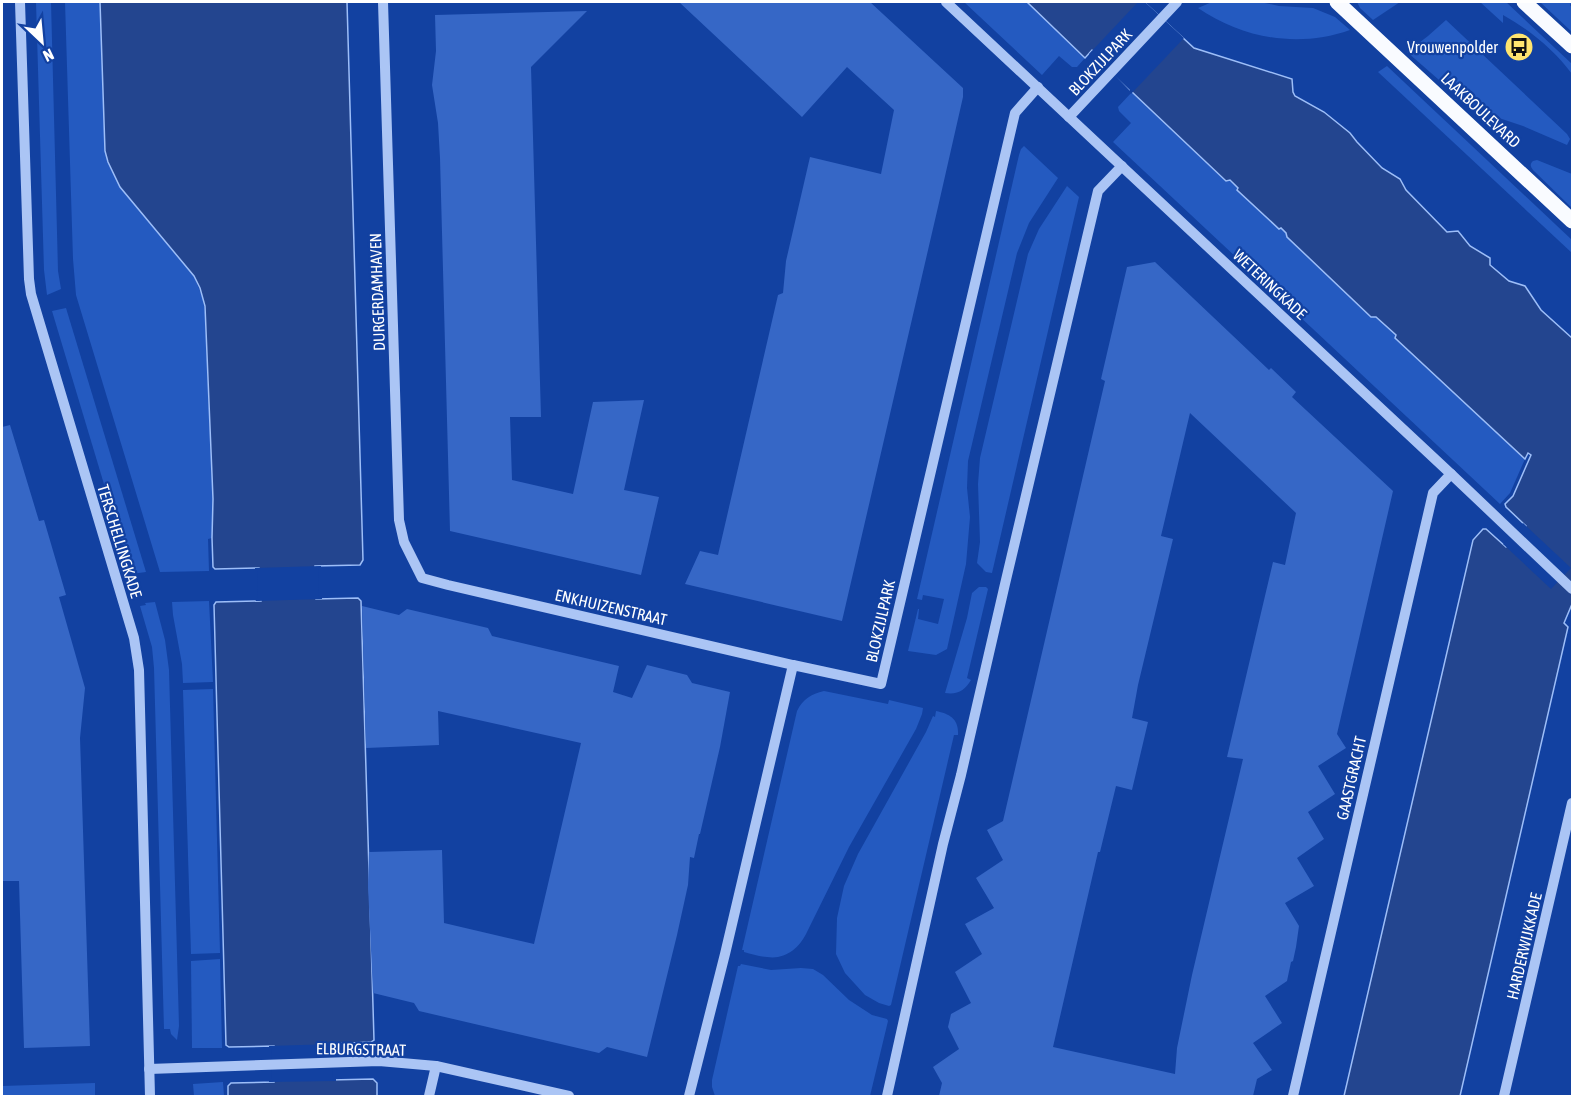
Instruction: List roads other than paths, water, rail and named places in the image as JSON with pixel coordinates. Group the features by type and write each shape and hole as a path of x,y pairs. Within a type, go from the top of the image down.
{"main road":[{"name":"LAAKBOULEVARD","path":"1337,2 1572,221"},
{"path":"1524,2 1572,46"}],"street":[{"name":"TERSCHELLINGKADE","path":"20,2 28,267 31,294 134,638 139,670 150,1096"},
{"name":"DURGERDAMHAVEN","path":"383,2 399,520 404,542 422,578"},
{"name":"WETERINGKADE","path":"946,2 1572,589"},
{"name":"BLOKZIJLPARK","path":"1070,117 1176,2"},
{"name":"BLOKZIJLPARK","path":"793,665 881,684 1015,113 1038,87"},
{"path":"887,1096 943,844 1098,191 1122,166"},
{"name":"GAASTGRACHT","path":"1293,1096 1433,493 1451,474"},
{"name":"ENKHUIZENSTRAAT","path":"422,578 793,665"},
{"path":"689,1096 793,665"},
{"name":"HARDERWIJKKADE","path":"1504,1096 1572,803"},
{"name":"ELBURGSTRAAT","path":"149,1069 379,1061 436,1066 569,1096"},
{"path":"429,1096 436,1066"}],"place":[{"name":"Vrouwenpolder","path":"1519,47"}]}
